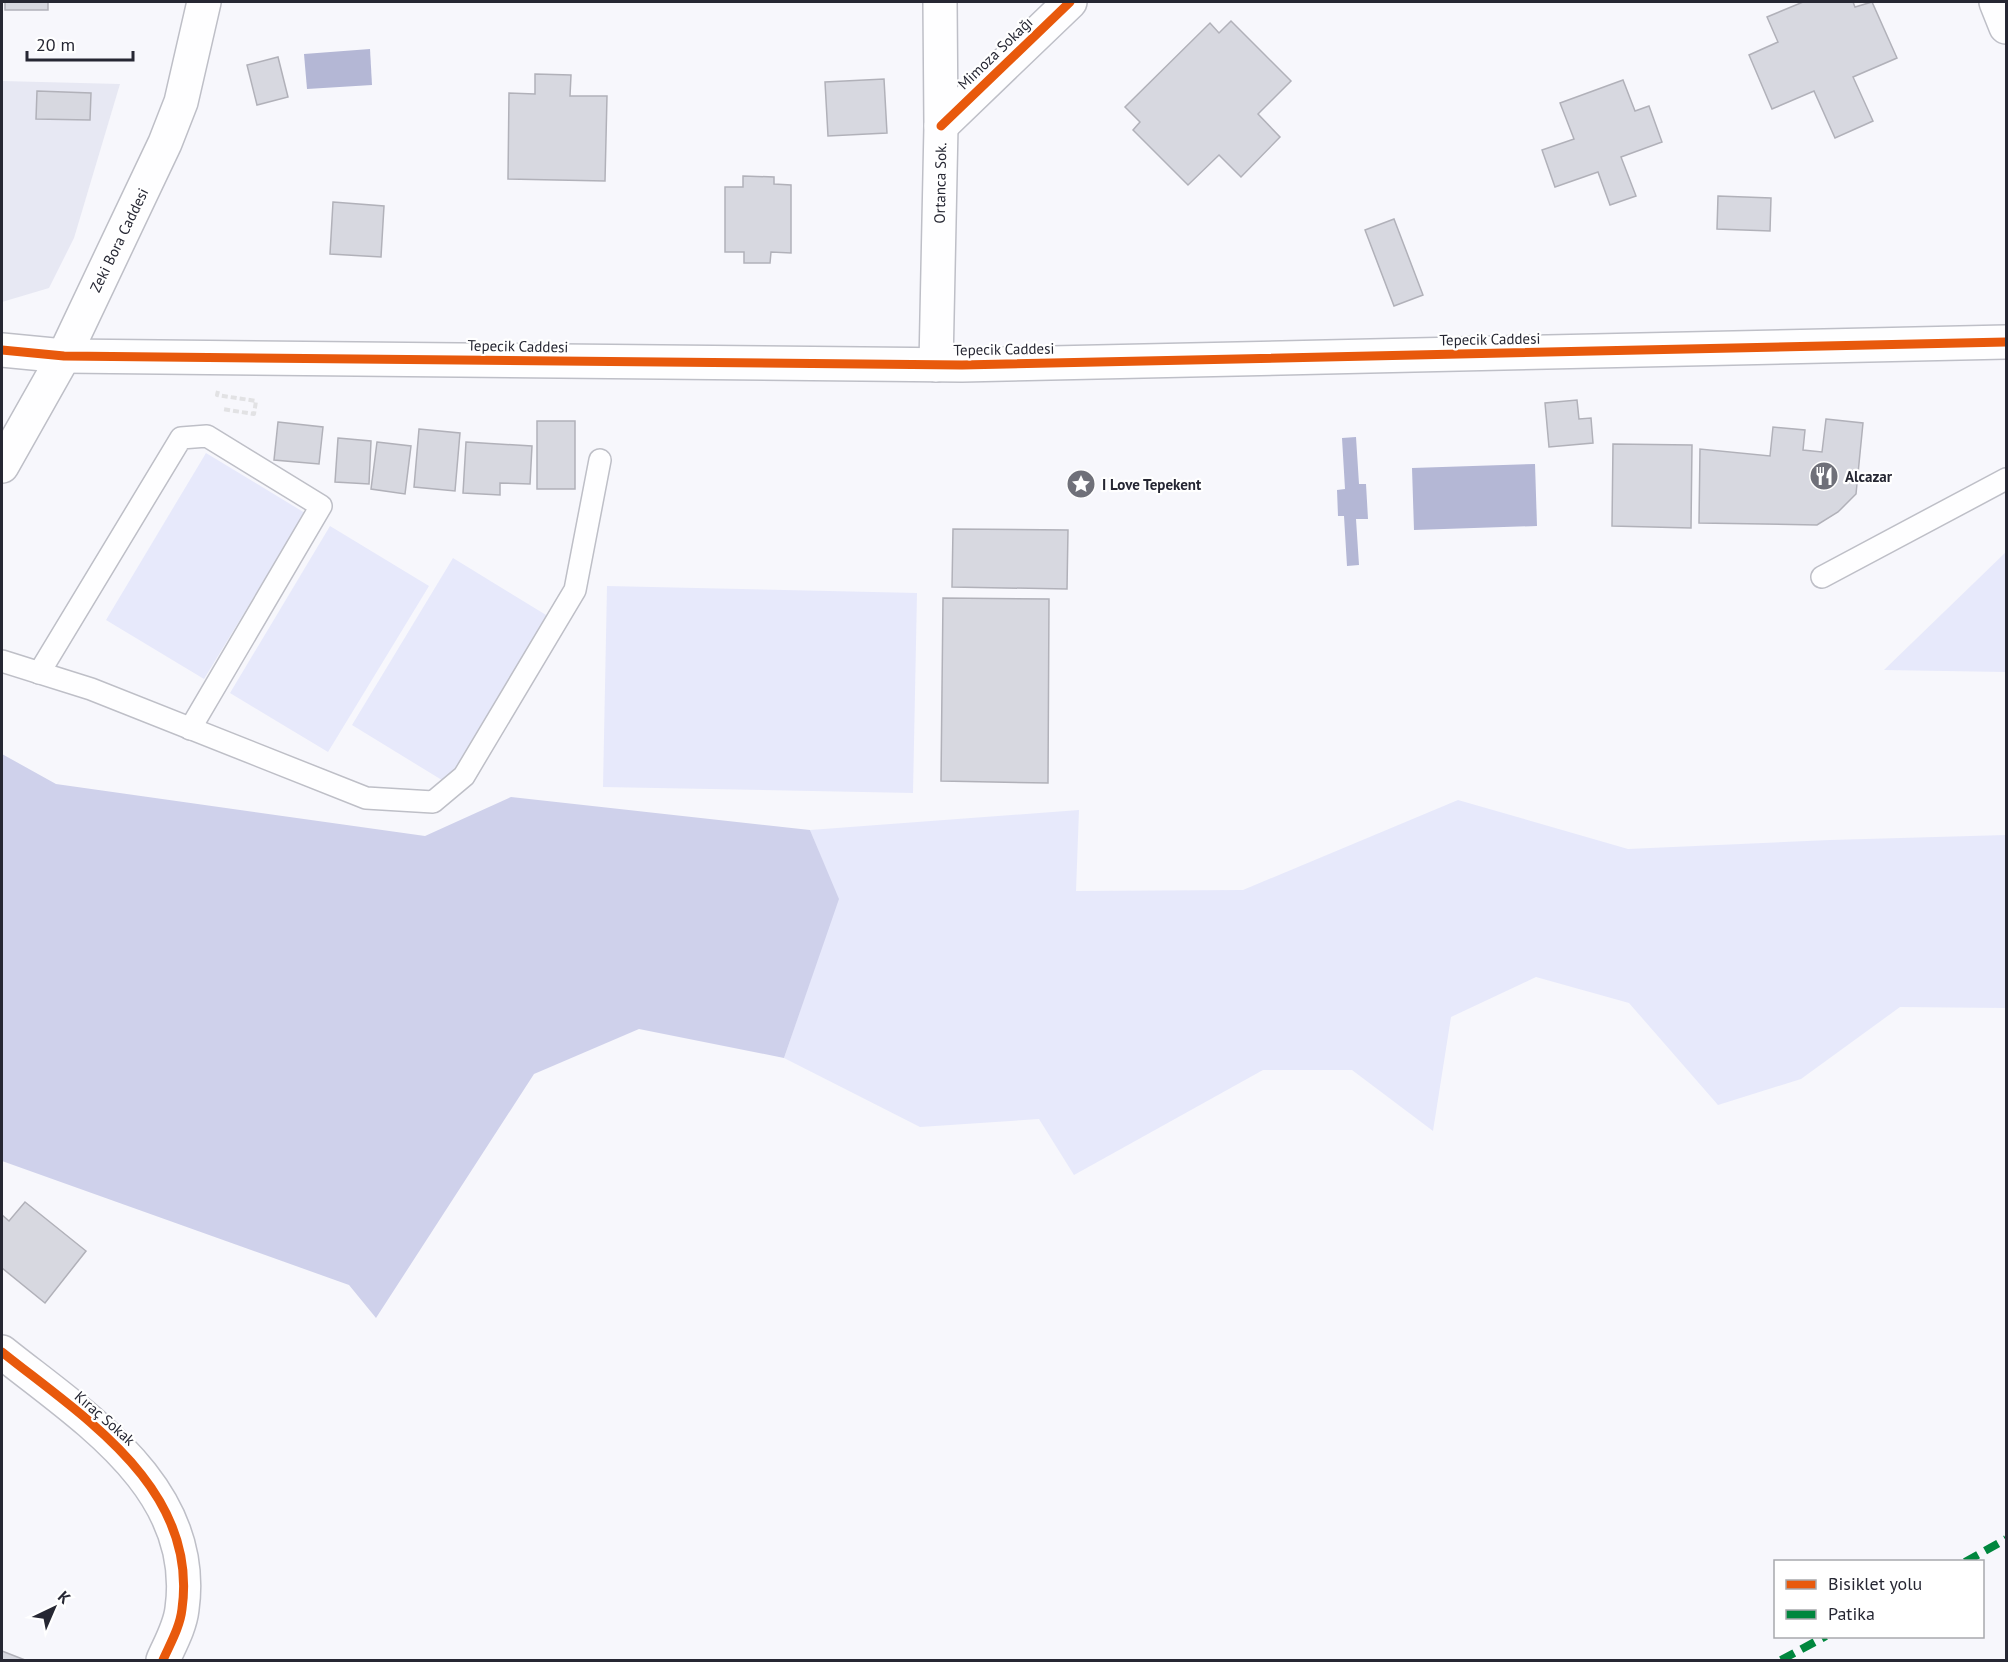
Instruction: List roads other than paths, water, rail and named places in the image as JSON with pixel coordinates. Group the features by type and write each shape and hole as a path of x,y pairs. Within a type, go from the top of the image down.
{"street":[{"name":"Zeki Bora Caddesi","path":"2,466 64,356 165,143 181,102 204,2"},
{"name":"Ortanca Sok.","path":"936,365 941,126 940,2"},
{"name":"Mimoza Sokağı","path":"941,126 1070,2"},
{"path":"1996,2 2007,27"},
{"name":"Tepecik Caddesi","path":"2,350 64,356 936,365 2007,342"},
{"name":"Kıraç Sokak","path":"2,1352 116,1444 153,1486 177,1536 185,1583 182,1612 163,1660"}],"lane":[{"path":"39,673 182,438 207,436 321,506 190,729"},
{"path":"2,662 91,689 366,798 433,802 464,776 575,590 600,460"},
{"path":"1822,577 2007,479"}],"place":[{"name":"Alcazar","path":"1824,476"},
{"name":"I Love Tepekent","path":"1081,484"}]}
